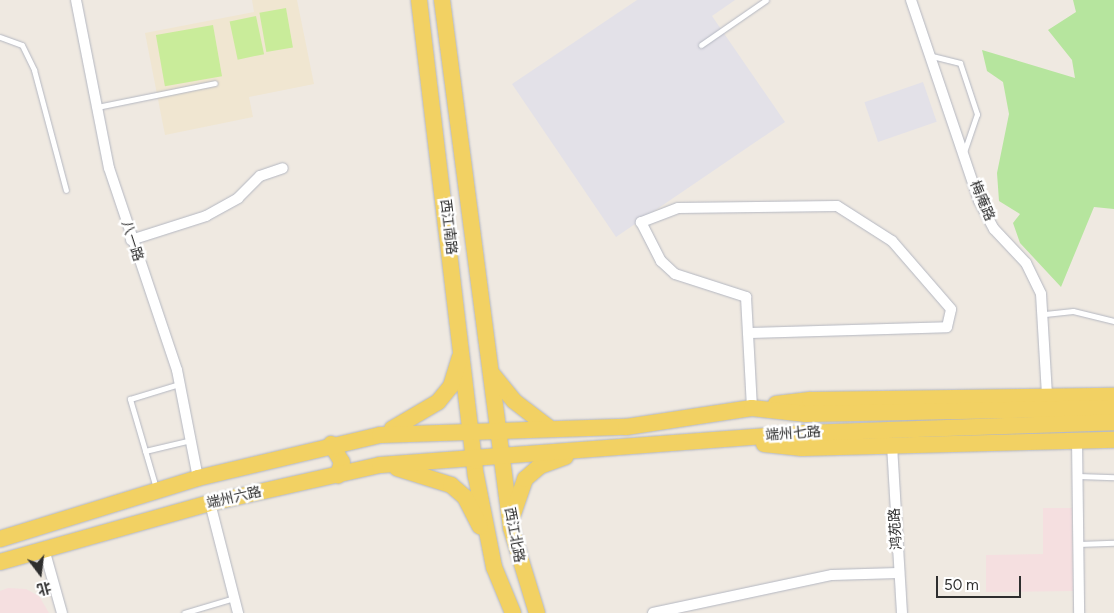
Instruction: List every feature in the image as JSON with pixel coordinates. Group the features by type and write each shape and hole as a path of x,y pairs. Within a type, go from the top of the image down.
{"main road":[{"name":"西江南路","path":"419,0 463,340 473,455"},
{"name":"西江南路","path":"442,0 483,298 501,454"},
{"path":"458,300 470,304 483,298"},
{"path":"380,435 419,417 444,396 457,374 463,340"},
{"path":"493,375 514,401 548,427"},
{"path":"752,408 810,400 1114,396"},
{"name":"端州七路","path":"380,435 470,429 626,427 752,408 806,414 1114,408"},
{"name":"端州七路","path":"473,455 581,452 897,428 1114,422"},
{"name":"端州六路","path":"0,539 198,478 330,444 380,435"},
{"path":"727,440 802,448 1077,439 1114,440"},
{"path":"330,444 342,462 338,474"},
{"path":"511,528 518,491 525,479 540,466 581,452"},
{"name":"西江北路","path":"501,454 511,528 518,560 537,613"},
{"name":"端州六路","path":"0,562 210,503 338,474 380,465 473,455"},
{"name":"西江北路","path":"473,455 488,544 494,567 513,613"},
{"path":"380,465 451,485 464,497 488,544"},
{"path":"494,567 518,560"}],"street":[{"name":"八一路","path":"76,0 108,168 180,384 198,478"},
{"name":"梅庵路","path":"910,0 932,56 986,216 1034,278 1045,314 1047,396"},
{"path":"131,240 206,216 238,198 260,176 284,168"},
{"path":"750,333 947,327 951,309 892,241 837,206 678,208 641,222 661,261 675,274 746,298 750,333 752,408"},
{"path":"1077,439 1079,613"},
{"name":"鸿苑路","path":"892,446 898,573 902,613"},
{"path":"210,503 238,613"},
{"path":"44,549 62,613"},
{"path":"652,613 691,609 832,575 898,573"}],"lane":[{"path":"701,45 766,0"},
{"path":"0,37 22,45 34,70 66,190"},
{"path":"932,56 960,63 977,114 964,152"},
{"path":"97,107 215,83"},
{"path":"1045,314 1073,311 1114,321"},
{"path":"157,491 130,399 180,384"},
{"path":"145,451 190,440"},
{"path":"1078,476 1114,476"},
{"path":"1078,544 1114,543"},
{"path":"184,613 234,598"}],"shaded area":[{"path":"252,0 297,0 314,84 249,97 253,117 165,135 145,33 254,12"},
{"path":"637,0 735,0 712,16 785,122 616,237 512,84"},
{"path":"923,82 937,122 878,142 864,102"},
{"path":"1043,508 1072,508 1073,591 986,592 986,555 1043,554"},
{"path":"8,588 26,589 39,596 49,613 0,613 0,591"}],"green space":[{"path":"1073,0 1114,0 1114,209 1094,207 1061,287 1020,243 1013,223 1020,214 999,201 997,173 1009,114 1003,82 987,71 982,50 1075,78 1072,60 1048,30 1076,12"},
{"path":"286,8 293,47 266,52 259,13"},
{"path":"256,16 264,54 238,60 230,22"},
{"path":"213,25 222,76 165,86 156,35"}]}
